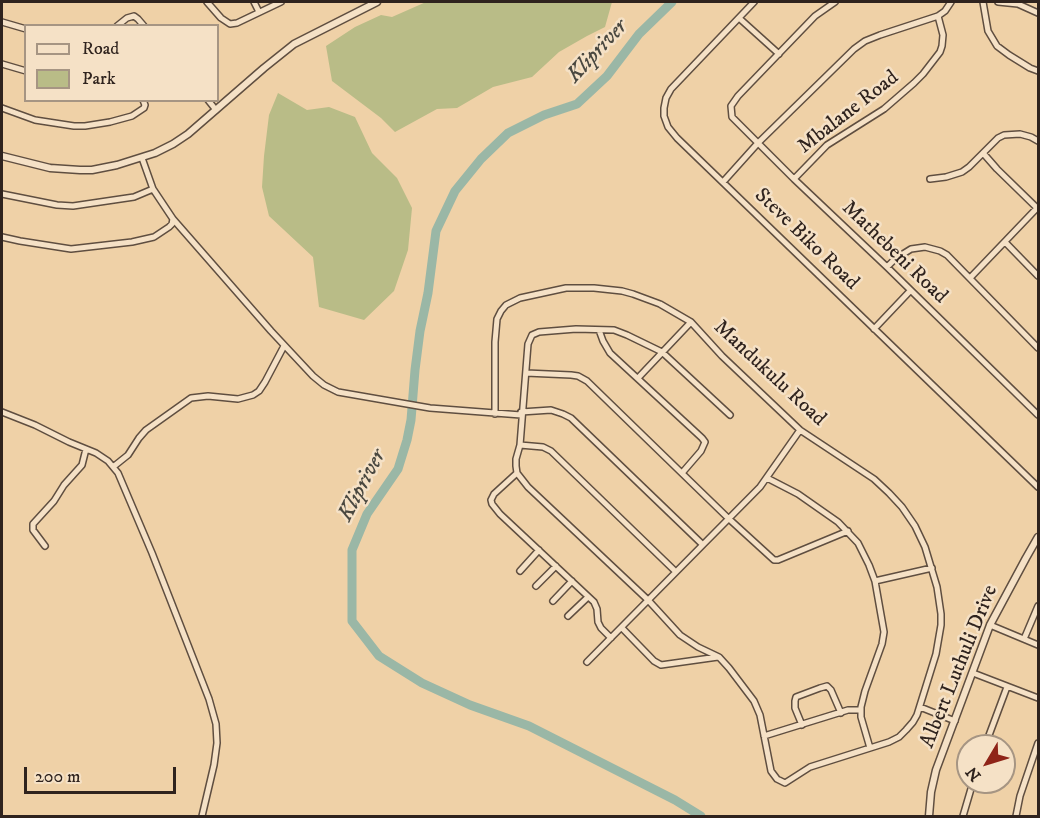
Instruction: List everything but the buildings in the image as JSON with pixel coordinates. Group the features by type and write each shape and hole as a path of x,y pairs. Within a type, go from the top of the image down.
{"street":[{"path":"207,2 221,18 230,24 237,23 281,2"},
{"path":"254,2 259,12"},
{"path":"2,156 50,168 92,170 142,158 163,150 188,134 294,44 378,2"},
{"name":"Steve Biko Road","path":"754,2 671,89 664,108 665,120 673,134 1038,488"},
{"path":"739,18 779,54 815,16 835,2"},
{"path":"938,16 951,2"},
{"path":"983,2 988,31 997,46 1038,71"},
{"path":"998,2 1018,4 1038,13"},
{"path":"120,24 134,16 142,24"},
{"name":"Mbalane Road","path":"723,182 758,143 854,49 865,41 880,35 938,16 943,35 942,46 940,52 922,74 891,104 827,145 794,179"},
{"path":"2,22 24,28"},
{"name":"Mathebeni Road","path":"779,54 731,106 734,120 1038,415"},
{"path":"2,64 24,70"},
{"path":"2,108 35,120 74,126 110,122 132,116 144,108 144,102"},
{"path":"210,102 216,110"},
{"path":"930,179 962,172 998,138 1006,135 1025,135 1038,141"},
{"path":"970,278 1038,208 983,153"},
{"path":"142,158 153,189 173,219 285,346 324,385 338,392 430,408 495,414 521,414 551,410 569,416 702,544"},
{"path":"2,194 73,206 134,197 153,189"},
{"path":"2,237 71,249 132,242 154,237 171,225 173,219"},
{"path":"1005,242 1038,276"},
{"path":"887,267 910,249 933,248 947,255 1038,348"},
{"name":"Mandukulu Road","path":"495,414 497,319 506,306 520,298 566,288 609,289 633,294 672,310 691,322 753,387 800,430 870,476 902,507 918,533 932,568 941,625 936,654 920,707 913,722 899,737 889,742 810,767 785,783 777,779 771,771 764,736"},
{"path":"874,328 910,291"},
{"path":"638,378 691,322"},
{"path":"730,415 662,352 614,330 576,329 536,333 532,335 528,344 520,445 516,459 517,473 528,487 648,600 686,640 719,657 754,700 764,736 848,710 860,710"},
{"path":"599,330 610,353 705,442 701,451 682,473"},
{"path":"113,467 128,456 146,430 191,398 208,396 238,399 259,391 285,346"},
{"path":"526,373 571,375 583,378 728,518 776,560 848,531"},
{"path":"2,412 96,453 118,473 152,553 209,699 216,724 217,743 214,765 202,816"},
{"path":"586,662 745,502 767,478 800,430"},
{"path":"520,445 543,447 551,451 676,572"},
{"path":"45,546 33,530 33,524 82,465 86,449"},
{"path":"517,473 494,494 491,502 497,511 596,606 599,625 611,638"},
{"path":"767,478 817,506 848,531 863,551 875,581 884,636 860,710 870,748"},
{"name":"Albert Luthuli Drive","path":"929,816 936,770 990,625 1038,537"},
{"path":"520,571 539,550"},
{"path":"536,586 556,566"},
{"path":"875,581 932,568"},
{"path":"553,601 572,581"},
{"path":"568,616 588,597"},
{"path":"1024,639 1038,606"},
{"path":"990,625 1038,645"},
{"path":"622,628 654,661 661,665 719,657"},
{"path":"973,673 1038,698"},
{"path":"802,725 795,708 796,697 820,688 827,686 831,690 841,713"},
{"path":"989,734 1007,687"},
{"path":"920,707 955,721"},
{"path":"1016,816 1020,796 1038,743"},
{"path":"963,816 969,794"}],"green space":[{"path":"426,2 612,2 605,27 559,52 532,77 493,87 457,108 437,109 395,132 381,118 332,81 326,46 355,27 381,15 392,17"},
{"path":"278,93 307,110 329,107 355,117 372,153 397,178 412,208 408,250 394,291 364,320 319,307 313,257 269,216 262,187 264,156 269,115"}],"waterway":[{"name":"Klipriver","path":"672,2 639,34 607,76 577,104 544,115 508,133 481,159 455,191 436,231 428,293 420,331 407,440 398,469 367,514 352,550 352,621 379,656 422,683 470,705 529,726 675,800 701,816"}]}
